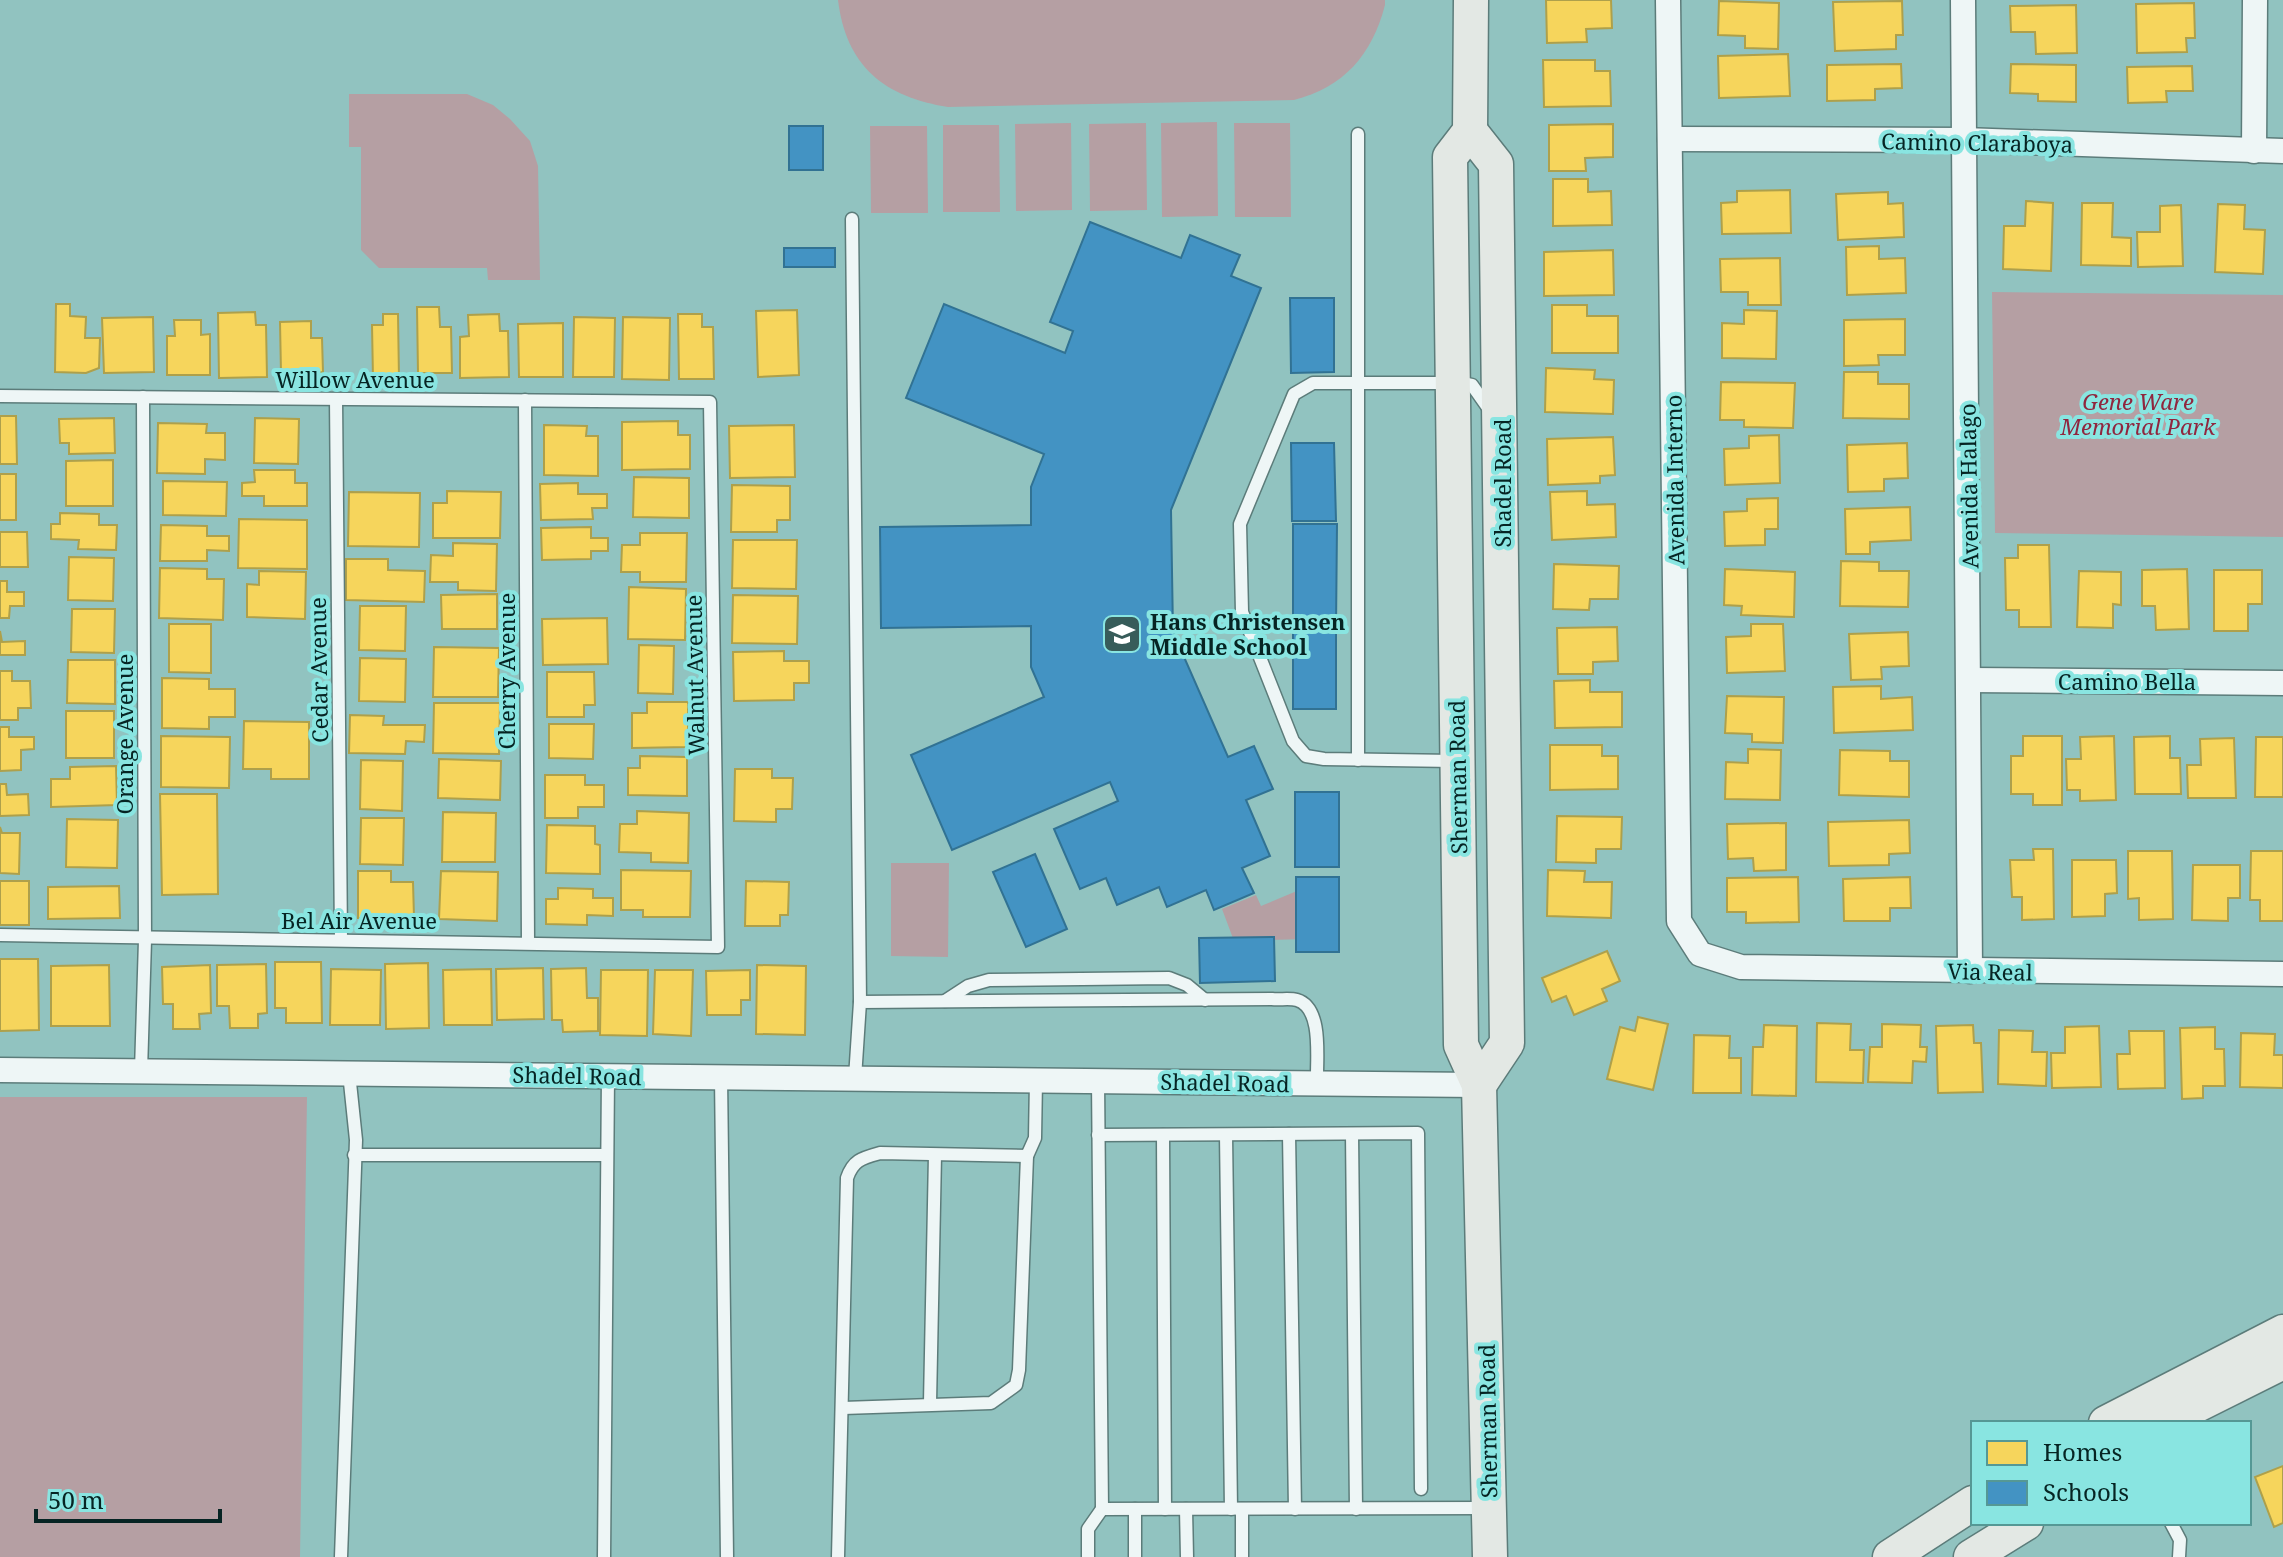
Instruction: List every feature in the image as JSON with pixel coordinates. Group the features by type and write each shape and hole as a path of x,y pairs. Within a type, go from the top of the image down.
{"street":[{"path":"1470,131 1471,0"},
{"name":"Avenida Interno","path":"1668,0 1679,921 1700,954"},
{"name":"Avenida Halago","path":"1963,0 1970,971"},
{"path":"2254,151 2255,0"},
{"name":"Sherman Road","path":"1470,131 1450,157 1456,761 1461,1045 1479,1085 1490,1557"},
{"name":"Shadel Road","path":"0,1070 1479,1085 1507,1043 1502,428 1496,164 1470,131"},
{"name":"Camino Claraboya","path":"1670,139 1964,140 2283,151"},
{"name":"Camino Bella","path":"1970,680 2283,683"},
{"name":"Via Real","path":"1700,954 1741,967 2283,974"},
{"path":"2110,1421 2283,1332"},
{"path":"2165,1421 2283,1362"},
{"path":"2209,1421 2283,1383"},
{"path":"1890,1557 1971,1504"},
{"path":"1971,1557 2023,1525"}],"lane":[{"path":"1358,134 1358,760"},
{"path":"852,219 860,1002 855,1078"},
{"path":"1456,761 1306,756 1293,741 1242,612 1240,524 1294,394 1313,383 1472,385 1502,428"},
{"name":"Willow Avenue","path":"0,396 710,402"},
{"name":"Orange Avenue","path":"141,1071 145,940 143,397"},
{"name":"Cedar Avenue","path":"336,399 341,940"},
{"name":"Cherry Avenue","path":"525,400 528,941"},
{"name":"Walnut Avenue","path":"710,402 718,947"},
{"name":"Bel Air Avenue","path":"0,935 145,940 528,941 718,947"},
{"path":"945,1001 968,986 989,980 1156,977 1187,985 1205,1000"},
{"path":"860,1002 1299,1001 1309,1007 1315,1025 1317,1083"},
{"path":"341,1557 356,1140 349,1073"},
{"path":"604,1557 608,1075"},
{"path":"721,1077 727,1557"},
{"path":"843,1408 991,1403 1016,1385 1027,1156 1035,1138 1036,1080"},
{"path":"1088,1557 1088,1529 1102,1509 1098,1081"},
{"path":"1098,1135 1418,1133 1421,1489"},
{"path":"1289,1134 1295,1509"},
{"path":"1352,1134 1356,1509"},
{"path":"1163,1135 1165,1509"},
{"path":"1226,1135 1236,1509 1242,1557"},
{"path":"838,1557 847,1178 851,1166 859,1159 880,1153 1027,1156"},
{"path":"354,1155 606,1155"},
{"path":"930,1403 935,1155"},
{"path":"1102,1509 1489,1508"},
{"path":"1135,1509 1135,1557"},
{"path":"1186,1509 1187,1557"},
{"path":"2172,1525 2180,1540 2179,1557"}],"green space":[{"path":"838,0 1385,0 1385,5 1372,39 1353,66 1327,87 1294,100 948,107 905,95 872,74 859,60 850,43"},
{"path":"349,94 467,94 493,105 510,119 530,141 538,166 540,280 488,280 487,268 379,268 361,250 361,147 349,147"},
{"path":"1217,122 1218,216 1162,217 1161,123"},
{"path":"1071,123 1072,210 1016,211 1015,124"},
{"path":"1146,123 1147,210 1090,211 1089,124"},
{"path":"1234,123 1290,123 1291,217 1235,217"},
{"path":"943,125 999,125 1000,212 943,212"},
{"path":"870,126 927,126 928,213 871,213"},
{"name":"Gene Ware Memorial Park","path":"1992,292 2283,295 2283,537 1995,533"},
{"path":"891,863 949,863 948,957 891,956"},
{"path":"1304,888 1306,939 1234,941 1222,909 1256,895 1261,906"},
{"path":"0,1097 307,1097 300,1557 0,1557"}],"building: Homes":[{"path":"1546,0 1611,0 1612,28 1586,29 1587,42 1547,43"},
{"path":"1719,1 1779,3 1778,49 1745,48 1745,36 1718,35"},
{"path":"1902,1 1903,35 1896,35 1896,49 1835,51 1833,2"},
{"path":"2194,3 2195,38 2186,38 2187,52 2137,53 2136,4"},
{"path":"2076,5 2077,53 2036,54 2035,32 2011,32 2010,6"},
{"path":"1788,54 1790,96 1719,98 1718,56"},
{"path":"1543,60 1595,60 1595,71 1610,71 1611,106 1544,107"},
{"path":"1901,64 1902,88 1875,89 1875,100 1827,101 1827,65"},
{"path":"2011,64 2076,65 2076,102 2038,101 2038,94 2010,93"},
{"path":"2192,66 2193,91 2166,91 2167,102 2128,103 2127,67"},
{"path":"1613,124 1613,157 1585,158 1586,171 1549,171 1549,125"},
{"path":"1553,179 1588,179 1588,192 1611,191 1612,225 1553,226"},
{"path":"1790,190 1791,233 1722,234 1721,203 1737,202 1737,191"},
{"path":"1888,192 1888,204 1903,203 1904,237 1838,240 1836,194"},
{"path":"2026,201 2053,203 2051,271 2003,269 2004,226 2025,226"},
{"path":"2082,203 2113,203 2112,237 2131,238 2131,266 2081,265"},
{"path":"2218,204 2245,205 2244,229 2265,230 2263,274 2215,272"},
{"path":"2181,205 2183,266 2138,267 2137,232 2160,232 2160,206"},
{"path":"1879,246 1879,259 1905,258 1906,293 1847,295 1846,247"},
{"path":"1613,250 1614,295 1544,296 1544,252"},
{"path":"1780,258 1781,305 1748,305 1748,292 1721,292 1720,259"},
{"path":"56,304 70,304 70,316 86,317 85,338 100,338 99,368 86,373 55,372"},
{"path":"1552,305 1587,305 1587,316 1618,316 1618,353 1552,353"},
{"path":"417,307 439,307 440,327 451,327 452,373 418,373"},
{"path":"797,310 799,375 758,377 756,311"},
{"path":"1744,310 1777,311 1776,359 1722,358 1722,323 1744,324"},
{"path":"255,312 256,325 266,325 267,377 219,378 218,313"},
{"path":"383,314 398,314 399,379 373,379 372,325 383,325"},
{"path":"499,314 500,331 508,331 509,377 460,378 460,337 469,336 468,315"},
{"path":"678,314 702,314 702,327 713,327 714,379 679,379"},
{"path":"153,317 154,372 104,373 102,318"},
{"path":"574,317 615,318 614,377 573,377"},
{"path":"623,317 670,318 669,380 622,379"},
{"path":"1905,319 1905,355 1878,355 1879,365 1844,366 1844,320"},
{"path":"174,320 201,320 201,335 210,334 210,375 167,375 167,336 175,336"},
{"path":"311,321 311,338 322,338 323,372 281,373 280,322"},
{"path":"563,323 563,377 519,377 518,324"},
{"path":"1546,368 1595,370 1594,379 1614,380 1613,414 1545,412"},
{"path":"1844,372 1878,372 1878,384 1909,384 1909,419 1843,418"},
{"path":"1721,382 1795,383 1793,428 1744,427 1744,420 1720,420"},
{"path":"0,416 16,416 17,464 0,464"},
{"path":"114,418 115,453 69,454 69,443 60,443 59,419"},
{"path":"255,418 299,419 298,464 254,463"},
{"path":"678,421 678,435 690,435 690,469 622,470 622,422"},
{"path":"158,423 207,424 206,433 225,433 225,460 205,459 205,474 157,473"},
{"path":"544,425 587,426 586,436 598,436 598,476 544,475"},
{"path":"794,425 795,477 730,478 729,426"},
{"path":"1779,435 1780,483 1725,485 1724,449 1749,448 1749,436"},
{"path":"1613,437 1615,475 1600,476 1600,483 1548,485 1547,439"},
{"path":"1907,443 1908,478 1884,479 1884,491 1848,492 1847,445"},
{"path":"113,460 113,506 66,506 66,461"},
{"path":"254,470 295,470 295,483 307,483 307,506 264,506 264,496 242,496 242,483 255,482"},
{"path":"0,474 16,474 16,520 0,520"},
{"path":"634,477 689,478 689,518 633,517"},
{"path":"163,481 227,482 226,516 163,515"},
{"path":"578,483 578,494 607,494 607,508 592,508 593,519 541,520 540,484"},
{"path":"732,485 790,486 790,520 777,520 777,532 731,532"},
{"path":"447,491 501,492 500,538 433,538 433,503 447,503"},
{"path":"1587,491 1587,505 1615,504 1616,537 1552,540 1550,492"},
{"path":"349,492 420,493 419,547 348,546"},
{"path":"1778,498 1778,529 1765,529 1765,545 1725,546 1724,512 1747,511 1747,499"},
{"path":"1910,507 1911,540 1870,542 1870,554 1846,554 1845,509"},
{"path":"60,513 99,514 99,525 117,525 116,550 78,549 79,540 51,539 51,524 60,524"},
{"path":"239,519 307,520 307,569 238,568"},
{"path":"161,525 207,526 207,536 229,536 229,551 207,550 207,561 160,561"},
{"path":"591,527 591,538 608,538 608,551 591,551 591,559 542,560 541,528"},
{"path":"0,532 27,532 28,567 0,567"},
{"path":"640,533 687,533 686,582 640,582 640,572 621,572 622,545 640,545"},
{"path":"733,540 797,540 796,589 732,588"},
{"path":"453,543 497,544 496,591 458,590 458,582 430,582 431,555 453,556"},
{"path":"2018,545 2049,545 2051,627 2019,627 2019,610 2006,610 2005,558 2018,558"},
{"path":"69,557 114,558 113,601 68,600"},
{"path":"346,559 388,559 388,570 425,571 424,602 346,600"},
{"path":"1841,561 1879,562 1879,571 1909,571 1908,607 1840,606"},
{"path":"1554,564 1619,566 1618,599 1590,599 1589,610 1553,609"},
{"path":"160,568 207,569 207,579 224,579 223,620 159,618"},
{"path":"1725,569 1795,572 1794,617 1741,615 1742,606 1724,605"},
{"path":"2187,569 2189,629 2156,630 2155,606 2142,606 2142,570"},
{"path":"2214,570 2262,570 2262,604 2248,604 2248,631 2214,631"},
{"path":"259,571 306,572 305,619 247,617 247,584 259,585"},
{"path":"2079,571 2121,572 2121,605 2113,604 2113,628 2077,627"},
{"path":"0,581 7,581 7,592 24,592 24,606 10,606 9,618 0,618"},
{"path":"629,587 686,589 685,640 628,639"},
{"path":"497,594 497,629 442,629 441,595"},
{"path":"733,595 798,596 797,644 732,643"},
{"path":"360,606 406,606 405,651 359,650"},
{"path":"72,609 115,609 114,653 71,652"},
{"path":"607,618 608,664 543,665 542,619"},
{"path":"169,624 211,624 211,673 169,672"},
{"path":"1751,624 1783,624 1785,671 1727,673 1726,637 1751,636"},
{"path":"1617,627 1618,661 1593,662 1593,674 1558,674 1557,628"},
{"path":"0,631 2,642 25,641 25,655 0,655"},
{"path":"1908,632 1909,666 1881,667 1882,679 1851,680 1849,634"},
{"path":"639,645 674,646 673,694 638,693"},
{"path":"434,647 499,648 498,697 433,697"},
{"path":"784,651 784,661 809,661 809,683 794,683 794,700 734,701 733,652"},
{"path":"360,658 406,659 405,702 359,701"},
{"path":"68,660 115,660 115,704 67,703"},
{"path":"0,671 12,671 12,681 30,681 31,708 18,708 18,720 0,720"},
{"path":"547,672 594,672 595,705 584,705 584,717 547,717"},
{"path":"162,678 209,679 209,689 235,689 235,717 209,717 209,729 162,728"},
{"path":"1590,680 1590,692 1622,692 1622,727 1555,728 1554,681"},
{"path":"1881,686 1881,699 1912,697 1913,730 1834,733 1833,687"},
{"path":"1727,696 1784,697 1783,743 1752,742 1752,734 1725,733"},
{"path":"647,702 688,702 688,747 632,748 632,713 647,713"},
{"path":"434,703 500,703 499,754 433,753"},
{"path":"66,711 114,711 114,758 66,758"},
{"path":"350,715 384,716 383,725 425,725 424,742 406,741 405,754 349,753"},
{"path":"244,721 309,722 309,779 271,779 271,769 243,769"},
{"path":"549,724 594,724 593,759 549,758"},
{"path":"0,727 9,727 9,737 34,737 34,749 21,750 21,770 0,771"},
{"path":"161,736 230,737 229,788 161,787"},
{"path":"2023,736 2062,736 2062,805 2033,805 2033,794 2011,794 2011,756 2023,756"},
{"path":"2114,736 2116,800 2080,801 2080,790 2067,790 2066,759 2081,759 2080,737"},
{"path":"2170,736 2170,758 2180,758 2181,794 2135,794 2134,737"},
{"path":"2256,737 2283,737 2283,797 2255,797"},
{"path":"2234,738 2236,798 2188,798 2187,765 2201,765 2200,739"},
{"path":"1550,745 1602,745 1602,756 1618,756 1618,789 1550,790"},
{"path":"1748,749 1781,750 1780,800 1725,799 1726,762 1748,763"},
{"path":"1840,750 1890,751 1890,761 1909,761 1909,797 1839,795"},
{"path":"640,756 687,757 687,796 628,795 628,768 640,768"},
{"path":"439,759 501,761 500,800 438,798"},
{"path":"361,760 403,761 402,811 360,809"},
{"path":"116,766 117,805 51,807 51,779 70,779 70,767"},
{"path":"735,769 772,769 772,778 793,778 792,809 776,809 776,822 734,821"},
{"path":"545,775 585,775 585,785 604,785 604,807 578,807 578,818 545,818"},
{"path":"0,784 6,784 7,795 28,794 29,815 0,816"},
{"path":"160,794 217,794 218,894 162,895"},
{"path":"637,811 689,813 688,863 651,862 651,853 619,852 620,824 637,824"},
{"path":"443,812 496,813 495,862 442,862"},
{"path":"1557,816 1622,817 1621,849 1596,849 1596,863 1556,862"},
{"path":"361,818 404,818 403,865 360,864"},
{"path":"67,819 118,820 117,868 66,867"},
{"path":"1909,820 1910,853 1889,854 1889,865 1829,866 1828,822"},
{"path":"1786,823 1786,870 1754,871 1753,858 1728,859 1727,824"},
{"path":"547,825 595,826 595,844 600,845 600,874 546,873"},
{"path":"0,827 2,833 20,833 19,874 0,873"},
{"path":"2033,849 2053,849 2054,919 2022,920 2022,897 2012,897 2010,860 2034,860"},
{"path":"2128,851 2172,851 2173,919 2139,920 2139,898 2128,899"},
{"path":"2251,851 2283,851 2283,921 2260,921 2260,900 2250,900"},
{"path":"2072,860 2116,860 2117,893 2105,894 2105,916 2072,917"},
{"path":"2193,865 2240,865 2240,898 2228,898 2228,921 2192,920"},
{"path":"621,870 691,871 690,917 643,917 643,910 621,910"},
{"path":"1548,870 1585,871 1584,882 1612,882 1611,918 1547,916"},
{"path":"358,871 391,871 391,882 413,882 414,917 358,918"},
{"path":"441,871 498,872 497,921 439,919"},
{"path":"1798,877 1799,922 1746,923 1746,912 1727,912 1727,878"},
{"path":"1910,877 1911,908 1890,908 1890,921 1844,921 1843,879"},
{"path":"0,881 29,881 29,925 0,925"},
{"path":"746,881 789,882 788,915 780,915 780,926 745,926"},
{"path":"119,886 120,918 48,919 48,887"},
{"path":"558,888 593,889 593,898 613,898 613,916 587,915 587,925 546,924 546,899 558,899"},
{"path":"1607,951 1620,981 1602,989 1607,1001 1574,1015 1566,996 1552,1002 1542,978"},
{"path":"0,959 38,959 39,1030 0,1031"},
{"path":"275,962 321,962 322,1023 286,1023 286,1008 275,1008"},
{"path":"428,963 429,1028 386,1029 385,964"},
{"path":"266,964 267,1013 258,1014 258,1028 230,1028 229,1006 217,1006 217,965"},
{"path":"109,965 110,1026 51,1026 51,966"},
{"path":"210,965 211,1013 199,1014 200,1029 173,1029 173,1004 163,1004 162,967"},
{"path":"757,965 806,966 805,1035 756,1034"},
{"path":"543,968 544,1019 497,1020 496,969"},
{"path":"586,968 587,998 598,998 598,1031 563,1032 562,1020 552,1020 551,969"},
{"path":"331,969 381,970 380,1025 330,1025"},
{"path":"491,969 492,1025 444,1025 443,970"},
{"path":"601,970 648,970 647,1036 600,1035"},
{"path":"655,970 693,970 691,1036 653,1034"},
{"path":"750,970 750,1000 741,1000 741,1015 707,1015 706,971"},
{"path":"1638,1017 1668,1024 1653,1090 1607,1079 1620,1027 1635,1031"},
{"path":"1817,1023 1851,1024 1850,1050 1864,1050 1863,1083 1816,1082"},
{"path":"1882,1024 1921,1025 1920,1047 1927,1047 1926,1062 1913,1061 1912,1083 1868,1082 1870,1047 1882,1047"},
{"path":"1764,1025 1797,1026 1796,1096 1752,1095 1753,1047 1763,1047"},
{"path":"1973,1025 1974,1043 1981,1043 1983,1092 1938,1093 1936,1026"},
{"path":"2099,1026 2101,1087 2052,1088 2051,1053 2065,1053 2065,1027"},
{"path":"2215,1027 2215,1049 2224,1049 2225,1086 2203,1086 2203,1098 2182,1099 2180,1028"},
{"path":"1999,1030 2033,1031 2032,1052 2047,1052 2046,1086 1998,1084"},
{"path":"2129,1031 2164,1031 2165,1088 2118,1089 2117,1054 2130,1054"},
{"path":"2241,1033 2275,1034 2274,1055 2283,1055 2283,1088 2240,1087"},
{"path":"1694,1035 1730,1036 1729,1058 1741,1058 1741,1093 1693,1093"},
{"path":"2283,1466 2283,1523 2274,1527 2255,1477"}],"building: Schools":[{"path":"789,126 823,126 823,170 789,170"},
{"path":"1090,222 1181,258 1190,235 1240,255 1231,276 1261,288 1171,510 1173,632 1228,757 1254,746 1273,789 1246,800 1270,856 1242,868 1254,893 1214,910 1206,890 1167,907 1159,887 1117,905 1106,878 1080,889 1054,829 1118,801 1110,782 952,850 911,755 1044,697 1031,667 1031,626 881,628 880,527 1031,525 1031,487 1044,454 906,398 944,304 1065,353 1073,331 1050,322"},
{"path":"784,248 835,248 835,267 784,267"},
{"path":"1290,298 1334,298 1334,372 1291,373"},
{"path":"1291,443 1334,443 1336,521 1292,521"},
{"path":"1293,524 1337,524 1336,628 1293,628"},
{"path":"1293,631 1336,631 1336,709 1293,709"},
{"path":"1295,792 1339,792 1339,867 1295,867"},
{"path":"1035,854 1067,929 1026,947 993,872"},
{"path":"1296,877 1339,877 1339,952 1296,952"},
{"path":"1274,937 1275,981 1200,983 1199,938"}],"place":[{"name":"Hans Christensen Middle School","path":"1122,634"}]}
